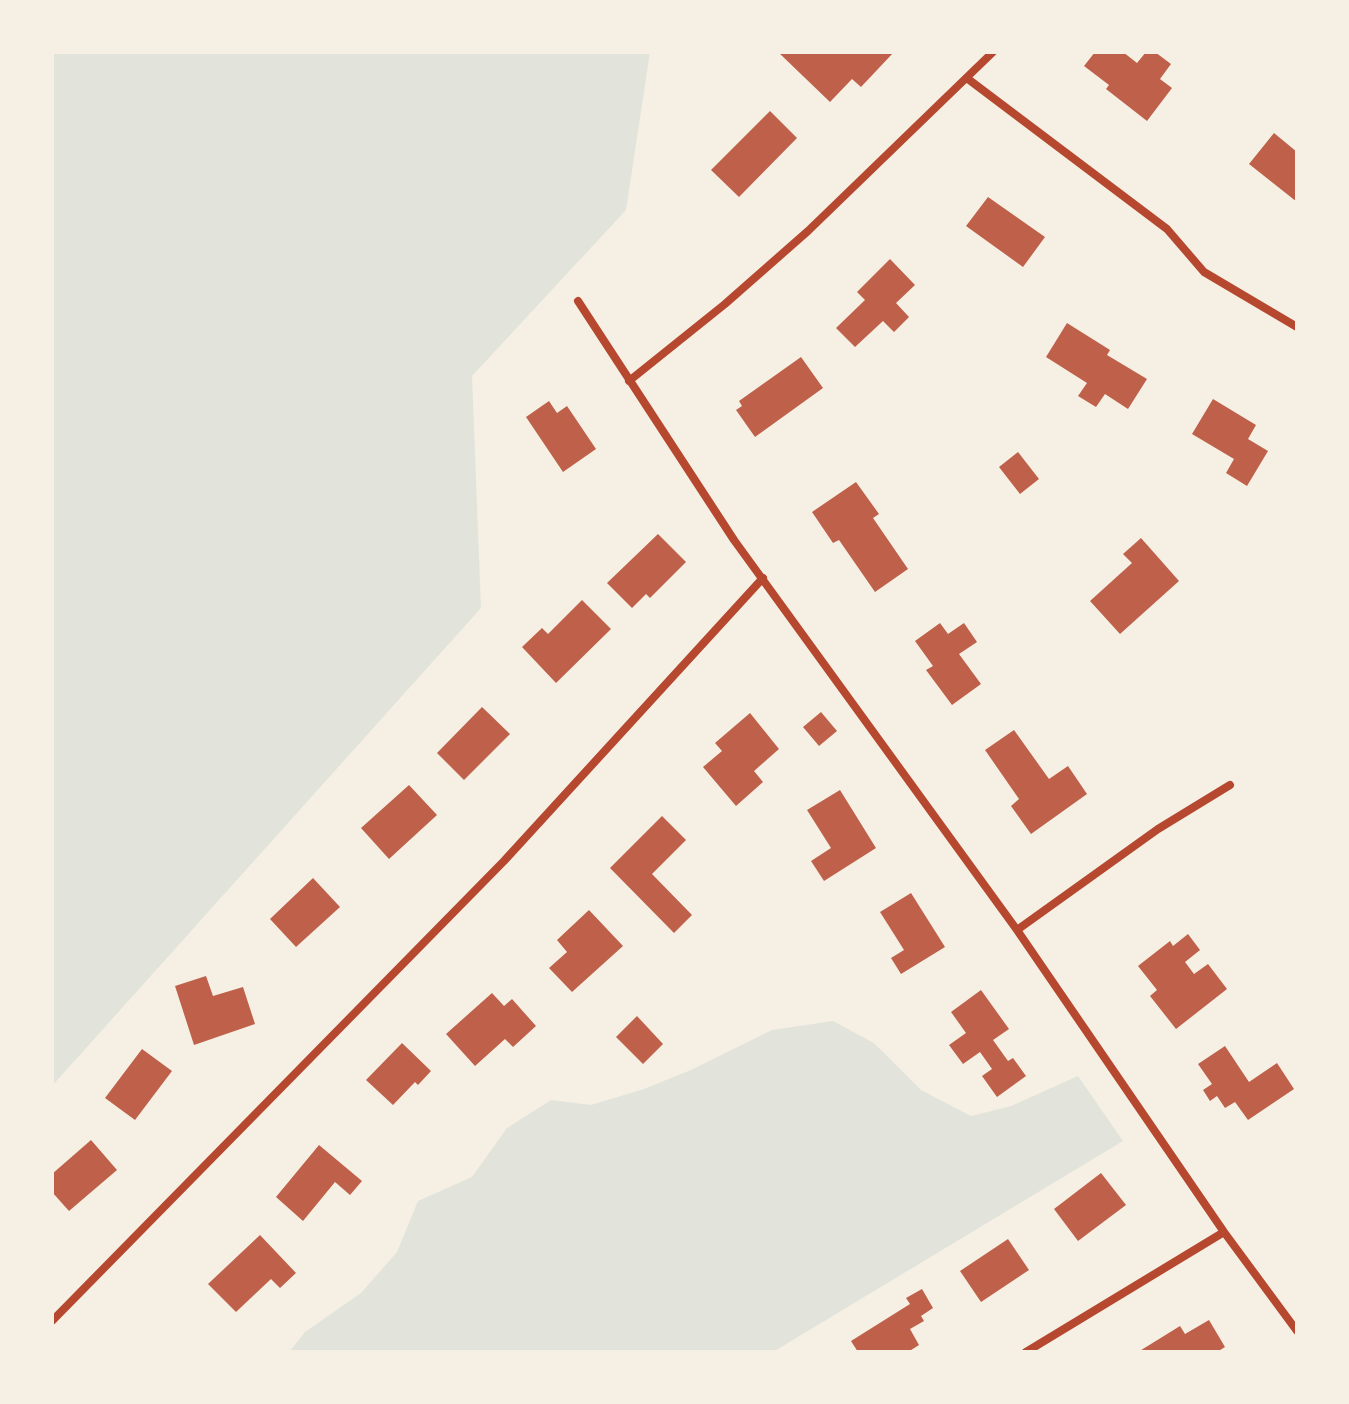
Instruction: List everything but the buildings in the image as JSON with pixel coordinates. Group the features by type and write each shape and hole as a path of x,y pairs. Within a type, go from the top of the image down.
{"street":[{"path":"629,381 725,304 796,241 993,52"},
{"path":"968,79 1167,229 1204,272 1297,327"},
{"path":"578,301 734,540 1017,930 1224,1232 1297,1331"},
{"path":"52,1321 504,861 763,578"},
{"path":"1017,930 1158,829 1230,785"},
{"path":"1026,1352 1224,1232"}],"shaded area":[{"path":"52,52 650,52 626,210 472,376 481,608 52,1086"},
{"path":"833,1021 874,1043 921,1090 971,1116 1011,1106 1078,1076 1123,1141 773,1352 289,1352 305,1332 361,1293 397,1252 418,1201 472,1177 507,1128 551,1100 591,1105 644,1089 691,1070 772,1030"}]}
